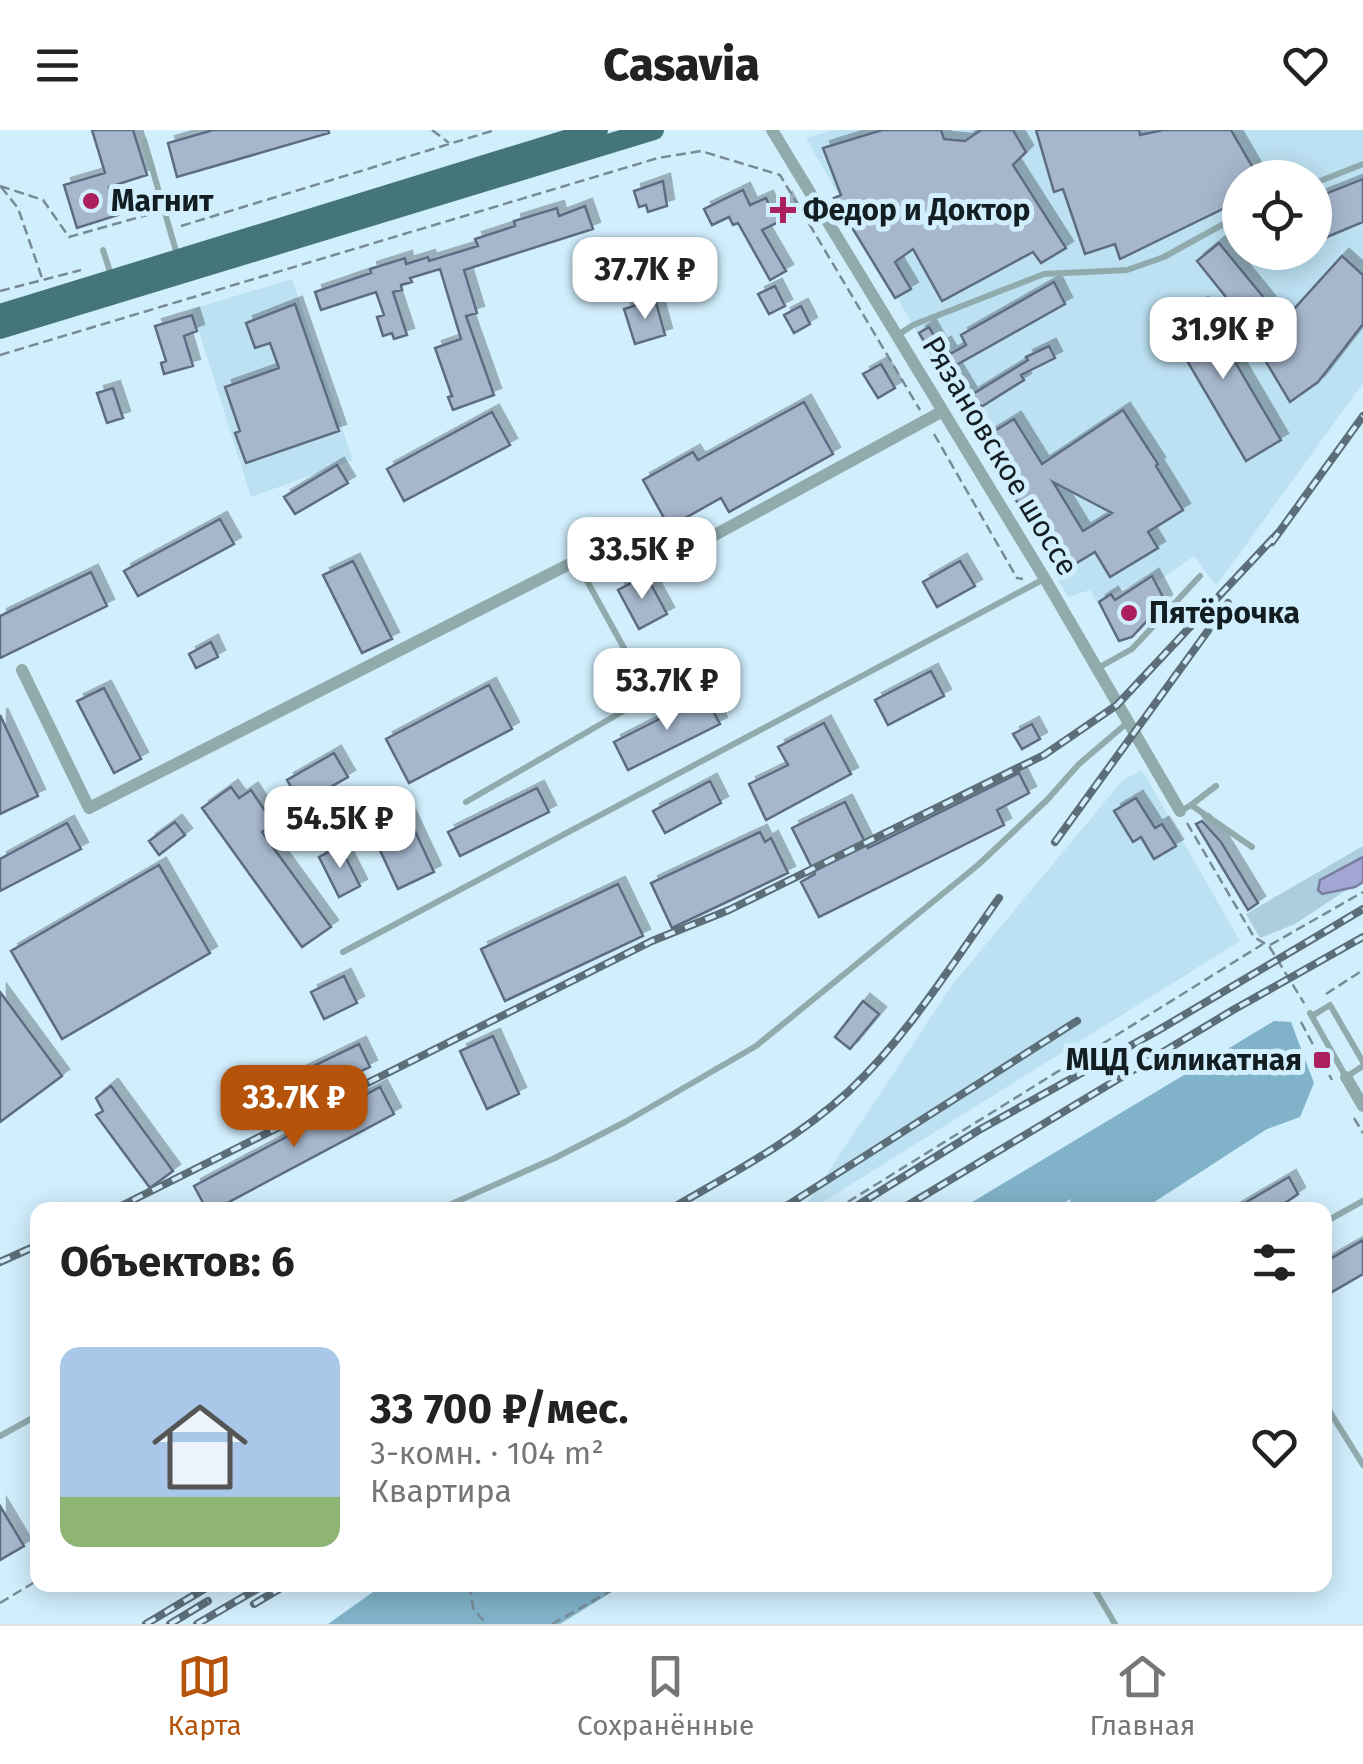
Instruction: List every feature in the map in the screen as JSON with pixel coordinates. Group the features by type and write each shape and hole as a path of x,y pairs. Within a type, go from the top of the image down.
{"main road":[{"path":"0,329 654,130"},
{"path":"0,314 584,132"}],"street":[{"name":"Рязановское шоссе","path":"772,130 1098,668 1127,723 1186,808"},
{"path":"22,670 89,808 606,545 700,543 943,411"},
{"path":"1341,1082 1359,1112"}],"lane":[{"path":"144,140 178,259"},
{"path":"1332,177 1363,164"},
{"path":"898,336 913,325 1044,274 1128,270 1164,257 1222,224"},
{"path":"102,250 112,279"},
{"path":"466,802 639,702 641,678 576,561"},
{"path":"1098,668 1132,649 1200,576"},
{"path":"344,952 1042,580"},
{"path":"456,1202 625,1122 756,1046 978,866 1048,800 1079,764 1127,723"},
{"path":"1216,786 1186,808 1252,847"},
{"path":"1330,1004 1363,1064 1341,1082 1311,1015 1330,1004"},
{"path":"1332,1218 1363,1201"},
{"path":"1332,1415 1363,1465"},
{"path":"0,1436 30,1419"},
{"path":"1096,1592 1115,1624"}],"path":[{"path":"432,130 450,144"},
{"path":"170,230 495,130"},
{"path":"0,355 658,158 701,152 780,176 1017,578 1042,580"},
{"path":"0,186 44,200 70,237 164,210"},
{"path":"0,186 18,208 42,278 0,291"},
{"path":"1186,808 1254,937 1268,946 1311,1015"},
{"path":"1268,946 1363,892"},
{"path":"848,1202 1263,944"},
{"path":"1341,1082 1300,1024 1327,993 1363,970"},
{"path":"1359,1112 1363,1133"},
{"path":"0,1603 30,1585"},
{"path":"471,1592 473,1608 486,1624"},
{"path":"552,1624 609,1592"}],"shaded area":[{"path":"833,130 1363,130 1363,383 1216,586 1194,556 1157,582 1152,575 1097,602 1090,590 1068,597 806,138"},
{"path":"292,279 353,460 251,497 192,309"},
{"path":"1142,770 1240,941 823,1202 808,1202 952,985 1123,780"},
{"path":"1363,846 1363,879 1295,924 1260,938 1246,914"},
{"path":"1363,857 1363,882 1322,894 1318,890 1320,880"},
{"path":"1274,1021 1291,1022 1314,1083 1300,1117 1267,1129 1154,1202 972,1202"},
{"path":"373,1592 612,1592 560,1624 328,1624"}],"building":[{"path":"92,130 133,130 147,175 109,187 118,215 77,228 64,185 105,173"},
{"path":"213,130 329,133 177,177 168,143"},
{"path":"882,130 941,130 944,139 965,141 981,130 1013,130 1026,152 1013,165 1066,248 1041,263 1033,252 942,301 913,249 895,262 911,289 895,298 834,198 841,195 823,148"},
{"path":"1036,130 1139,130 1140,135 1163,130 1231,130 1248,160 1222,160 1222,209 1120,259 1115,244 1085,254 1063,189 1054,192"},
{"path":"1363,179 1363,222 1332,235 1332,191"},
{"path":"663,181 667,206 648,212 646,205 639,207 634,191"},
{"path":"743,190 750,205 766,198 770,207 785,199 793,215 762,230 786,271 770,280 738,223 733,225 729,217 712,225 704,209"},
{"path":"585,206 593,229 464,270 477,313 466,316 494,395 453,410 435,348 461,339 440,269 410,278 412,282 393,292 407,335 394,339 392,333 383,336 377,317 384,315 376,292 321,310 315,292 371,273 370,269 405,258 406,264 428,257 429,261 478,246 475,239 515,226 514,221 557,208 559,216"},
{"path":"1219,243 1222,270 1241,270 1283,321 1342,256 1363,275 1363,324 1318,382 1290,402 1253,340 1258,337 1197,261"},
{"path":"1054,282 1065,304 953,367 975,403 965,409 919,333 929,327 950,354 966,345 961,335"},
{"path":"775,286 785,306 769,314 758,294"},
{"path":"655,299 665,335 635,344 624,309"},
{"path":"295,304 339,431 246,463 225,387 279,368 270,343 255,348 246,323"},
{"path":"1201,304 1281,440 1246,461 1166,325"},
{"path":"801,306 810,324 794,333 784,315"},
{"path":"192,315 197,331 184,336 193,366 164,374 161,363 166,361 155,326"},
{"path":"1049,346 1055,358 1021,375 1024,380 981,407 973,394"},
{"path":"881,364 895,388 878,398 863,374"},
{"path":"113,388 123,418 107,423 97,393"},
{"path":"804,402 833,454 729,512 721,498 669,527 643,480 693,452 698,460"},
{"path":"1123,410 1183,510 1148,532 1158,548 1110,577 1095,552 1060,573 980,440 1014,419 1042,464","holes":["1053,482 1112,513 1083,531"]},
{"path":"492,412 510,445 404,501 387,469"},
{"path":"337,465 348,483 295,514 284,497"},
{"path":"220,519 234,544 138,596 124,571"},
{"path":"353,561 392,639 362,653 323,575"},
{"path":"960,561 975,586 937,607 923,582"},
{"path":"91,572 107,606 0,658 0,616"},
{"path":"646,575 667,614 639,629 618,590"},
{"name":"Пятёрочка","path":"1152,576 1165,601 1132,637 1119,641 1099,602 1111,594 1115,600"},
{"path":"211,642 218,657 196,668 189,654"},
{"path":"931,671 944,696 888,725 875,700"},
{"path":"489,685 512,729 409,783 386,739"},
{"path":"104,688 141,759 114,773 77,701"},
{"path":"705,696 720,724 628,770 614,742"},
{"path":"0,715 38,796 0,814"},
{"path":"824,723 851,774 766,820 749,784 788,765 778,747"},
{"path":"1032,724 1040,739 1022,749 1013,734"},
{"path":"334,753 348,777 301,804 287,780"},
{"path":"1019,773 1029,793 997,810 1004,825 819,917 801,882 815,874 792,828 845,802 868,848"},
{"path":"710,781 721,803 665,833 653,811"},
{"path":"231,787 239,798 251,790 274,824 262,832 331,927 302,947 202,808"},
{"path":"537,788 549,812 460,856 448,832"},
{"path":"1136,798 1155,828 1162,824 1176,846 1154,859 1141,837 1133,842 1114,811"},
{"path":"401,801 434,872 398,889 365,818"},
{"path":"1202,821 1221,842 1258,903 1248,910 1196,824"},
{"path":"175,822 185,835 159,855 149,841"},
{"path":"67,823 81,849 0,891 0,859"},
{"path":"760,832 765,842 771,838 788,873 672,928 651,883"},
{"path":"340,846 360,886 339,897 319,857"},
{"path":"159,865 210,953 62,1039 11,951"},
{"path":"618,884 643,936 505,1001 481,949"},
{"path":"344,976 357,1003 324,1019 311,992"},
{"path":"0,992 62,1076 0,1122"},
{"path":"863,1001 879,1014 850,1049 835,1037"},
{"path":"493,1036 519,1094 487,1109 460,1051"},
{"path":"359,1044 370,1067 285,1108 274,1085"},
{"path":"111,1086 173,1171 150,1188 96,1115 103,1111 96,1098"},
{"path":"380,1087 394,1114 229,1202 203,1202 194,1186"},
{"path":"1289,1177 1298,1194 1286,1202 1247,1202"},
{"path":"1363,1240 1363,1274 1332,1292 1332,1258"},
{"path":"0,1506 24,1546 0,1560"}],"railway":[{"path":"1272,542 1363,416"},
{"path":"129,1202 652,941 729,910 1044,755 1117,705 1279,532"},
{"path":"1055,842 1228,603"},
{"path":"683,1202 784,1141 848,1092 909,1024 999,898"},
{"path":"863,1202 979,1130 1363,909"},
{"path":"913,1202 1233,1010 1363,937"},
{"path":"793,1202 1077,1021"},
{"path":"0,1262 30,1249"},
{"path":"146,1624 199,1592"},
{"path":"197,1624 252,1592"},
{"path":"254,1604 274,1592"},
{"path":"170,1624 208,1601"}],"place":[{"name":"Магнит","path":"91,201"},
{"name":"Федор и Доктор","path":"783,210"},
{"name":"Пятёрочка","path":"1129,613"},
{"name":"МЦД Силикатная","path":"1322,1060"}]}
